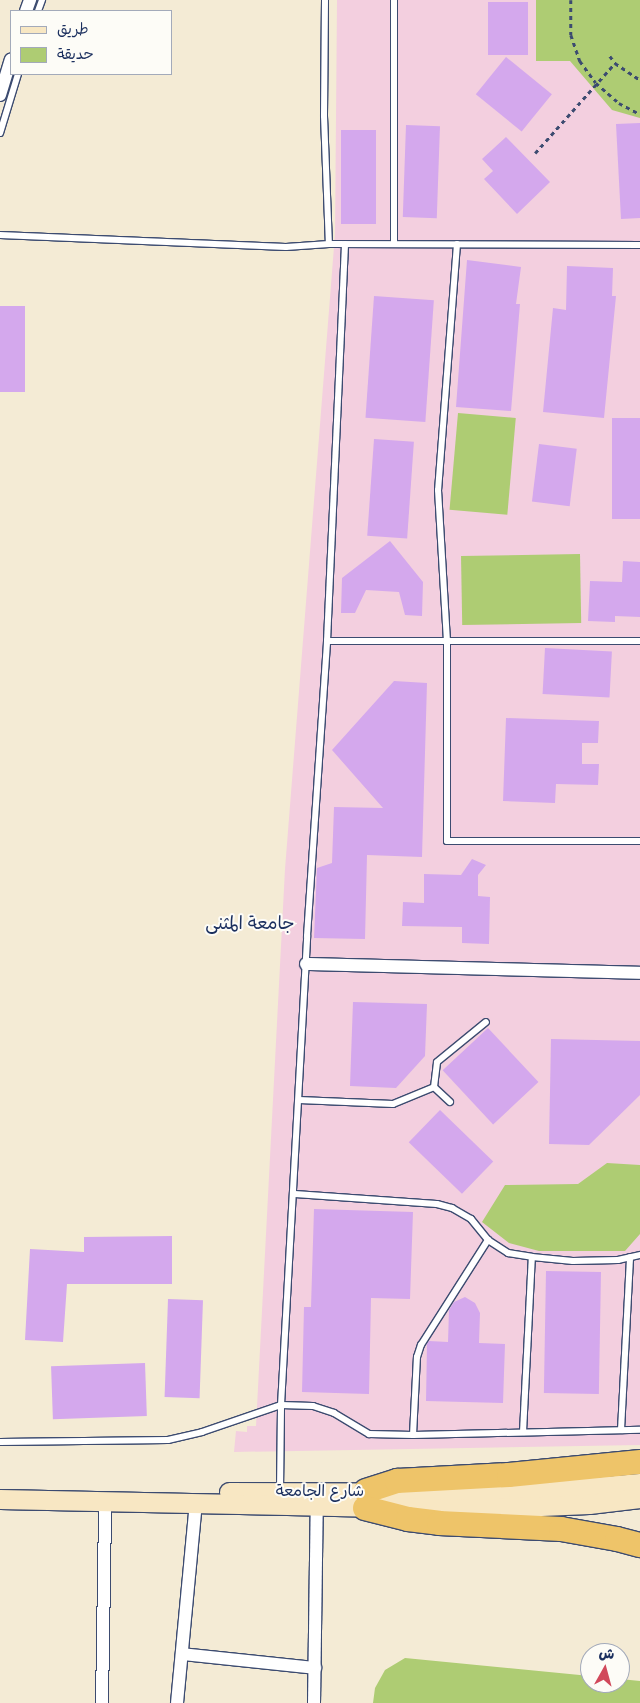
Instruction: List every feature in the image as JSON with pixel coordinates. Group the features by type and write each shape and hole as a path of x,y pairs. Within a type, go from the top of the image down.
{"highway":[{"path":"365,1500 397,1481 509,1475 640,1462"},
{"path":"365,1500 408,1519 439,1523 561,1529 640,1545"}],"main road":[{"name":"شارع الجامعة","path":"0,1490 365,1500 518,1493 640,1483"},
{"path":"365,1500 546,1507 640,1498"},
{"path":"0,1499 196,1503 279,1499"}],"street":[{"path":"0,95 10,63"},
{"path":"306,964 640,973"},
{"path":"314,1703 317,1499"},
{"path":"102,1703 105,1502"},
{"path":"177,1703 196,1503"},
{"path":"182,1654 315,1668"}],"lane":[{"path":"325,0 324,116 328,244"},
{"path":"394,0 394,244"},
{"path":"0,132 18,75"},
{"path":"0,235 286,247 328,244 640,245"},
{"path":"279,1499 282,1405 306,964 327,640 345,244"},
{"path":"457,244 438,490 447,641 447,841 640,841"},
{"path":"327,640 640,641"},
{"path":"434,1087 436,1062 486,1022"},
{"path":"299,1100 393,1104 434,1087"},
{"path":"434,1087 450,1102"},
{"path":"294,1194 437,1204 452,1208 471,1220 488,1240 508,1252 532,1257 573,1261 618,1260 640,1255"},
{"path":"413,1435 417,1357 421,1345 488,1240"},
{"path":"523,1432 532,1257"},
{"path":"621,1430 630,1257"},
{"path":"0,1442 168,1440 202,1432 282,1405 313,1406 327,1411 368,1434 413,1435 640,1430"}],"path":[{"path":"571,0 572,34 580,61 596,83 619,103 640,114"},
{"path":"610,56 614,63 640,80"},
{"path":"534,153 614,63"}],"shaded area":[{"name":"جامعة المثنى","path":"337,0 640,0 640,1445 234,1452 236,1431 247,1432 247,1426 256,1426 285,869 335,234"}],"green space":[{"path":"536,0 640,0 640,118 612,110 570,61 536,61"},
{"path":"458,413 516,418 507,515 450,510"},
{"path":"580,554 581,623 462,625 461,556"},
{"path":"607,1163 640,1165 640,1234 625,1251 539,1251 509,1243 482,1222 505,1185 578,1184"},
{"path":"405,1658 580,1675 580,1693 630,1693 630,1680 640,1681 640,1703 373,1703 375,1688 385,1670"}],"building":[{"path":"488,2 528,2 528,55 488,55"},
{"path":"506,57 552,94 522,131 476,94"},
{"path":"640,123 640,218 621,219 616,124"},
{"path":"406,125 440,126 437,218 403,217"},
{"path":"341,130 376,130 376,224 341,224"},
{"path":"506,137 550,182 517,214 484,179 493,171 482,159"},
{"path":"467,260 521,267 516,304 520,304 511,411 456,407"},
{"path":"567,266 613,268 612,296 616,296 604,418 543,412 553,308 566,310"},
{"path":"374,296 434,300 425,422 365,418"},
{"path":"0,306 25,306 25,392 0,392"},
{"path":"612,418 640,418 640,519 612,519"},
{"path":"374,439 414,442 407,539 367,536"},
{"path":"539,444 577,449 570,506 532,502"},
{"path":"390,541 423,582 422,616 405,615 399,592 366,590 355,613 341,613 342,578"},
{"path":"623,561 640,562 640,617 615,616 615,622 588,621 590,581 622,582"},
{"path":"545,648 612,652 610,697 543,694"},
{"path":"394,681 427,683 422,857 367,855 365,939 314,938 317,868 332,863 334,807 383,808 332,750"},
{"path":"506,718 599,721 598,743 582,743 582,764 599,764 598,785 556,784 555,803 503,801"},
{"path":"472,859 486,865 478,875 478,896 490,897 489,944 462,943 462,927 402,926 403,902 424,903 424,874 461,875"},
{"path":"353,1002 427,1004 425,1056 396,1088 350,1086"},
{"path":"488,1028 538,1082 493,1124 443,1070"},
{"path":"551,1039 640,1041 640,1095 589,1145 549,1144"},
{"path":"440,1110 493,1161 462,1194 409,1142"},
{"path":"314,1209 413,1212 410,1299 371,1298 369,1394 302,1392 304,1307 311,1307"},
{"path":"172,1236 172,1284 67,1284 63,1342 25,1340 30,1249 84,1252 84,1237"},
{"path":"546,1271 601,1272 599,1394 544,1393"},
{"path":"465,1297 475,1303 480,1313 479,1343 505,1344 503,1403 426,1401 427,1344 429,1341 448,1342 449,1310 454,1302"},
{"path":"168,1299 203,1300 200,1398 165,1397"},
{"path":"145,1363 147,1416 53,1419 51,1366"}],"district":[{"name":"جامعة المثنى","path":"250,924"}]}
